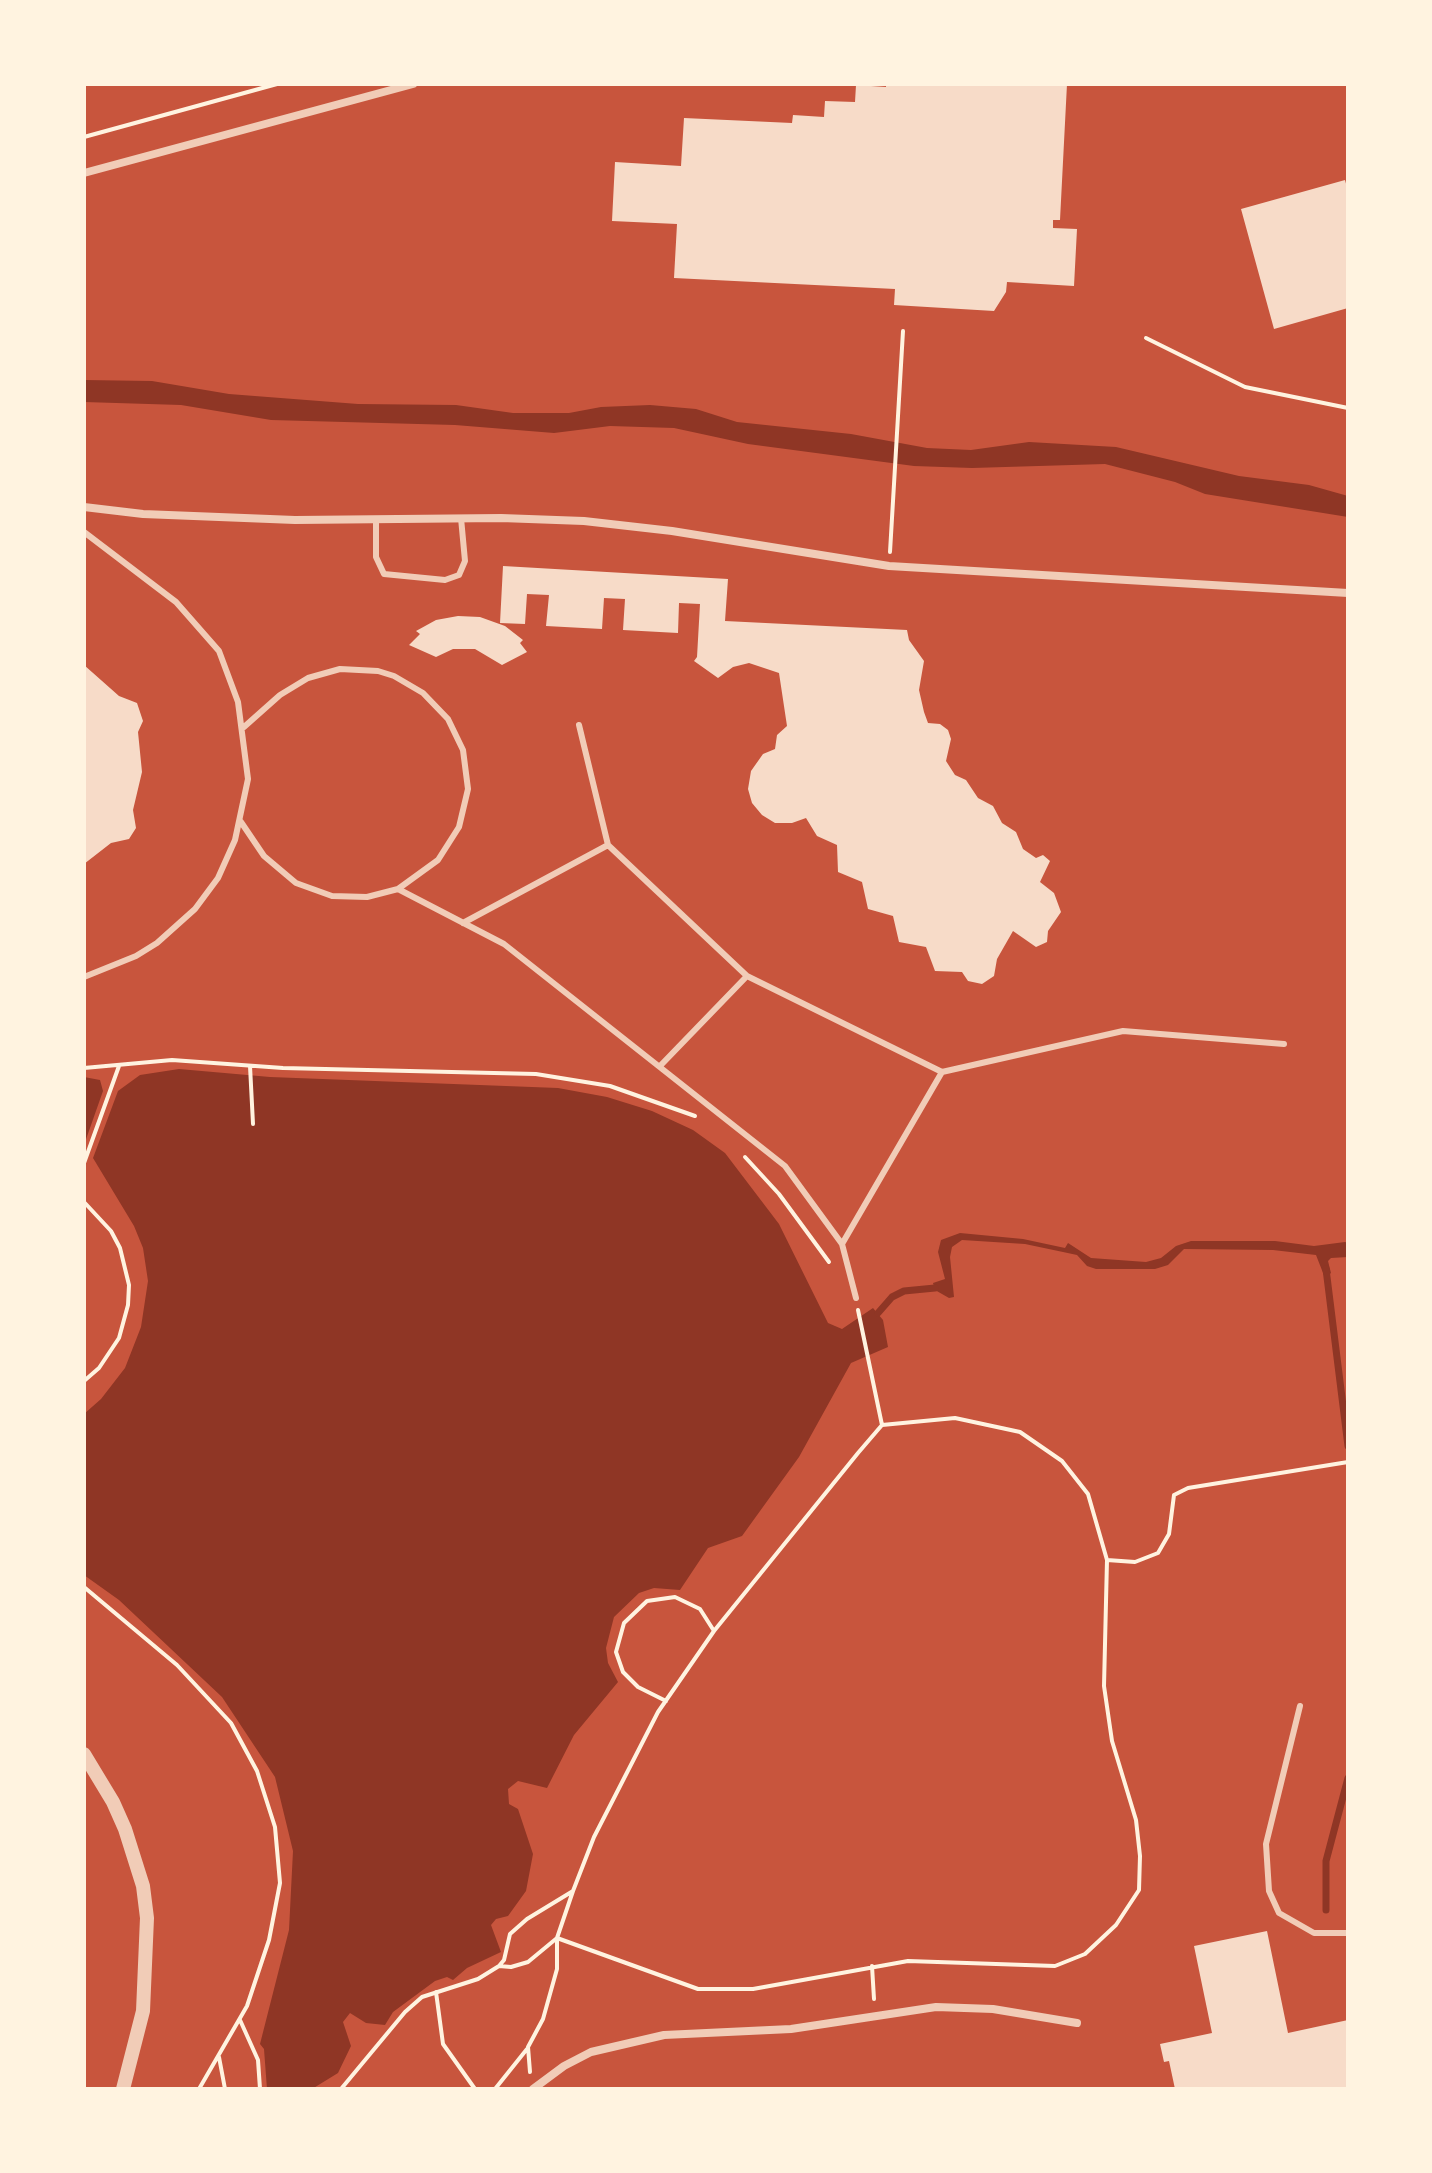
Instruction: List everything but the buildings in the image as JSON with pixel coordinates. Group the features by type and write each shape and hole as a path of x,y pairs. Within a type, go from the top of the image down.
{"street":[{"path":"84,173 413,84"},
{"path":"84,507 235,518 540,519 628,525 889,566 1348,593"},
{"path":"84,1754 113,1802 130,1842 143,1886 147,1918 143,2011 123,2089"},
{"path":"533,2089 577,2059 623,2042 686,2034 791,2029 925,2008 975,2008 1077,2023"}],"lane":[{"path":"376,519 376,557 384,574 403,579 445,580 459,575 465,561 461,518"},
{"path":"84,532 176,602 209,637 226,664 244,727 248,779 241,822 228,859 195,909 147,949 102,972 84,977"},
{"path":"241,822 279,871 314,891 332,896 367,897 398,889 438,860 459,827 468,789 463,750 453,726 437,706 394,676 360,669 340,669 293,685 244,727"},
{"path":"579,725 608,845 747,976 942,1072 1123,1031 1284,1044"},
{"path":"463,923 608,845"},
{"path":"398,889 504,944 785,1166 842,1244 856,1298"},
{"path":"661,1065 747,976"},
{"path":"842,1244 942,1072"},
{"path":"1300,1706 1266,1844 1269,1891 1279,1913 1314,1933 1348,1933"}],"path":[{"path":"84,137 277,84"},
{"path":"891,538 903,331"},
{"path":"1146,338 1245,387 1348,408"},
{"path":"84,1068 172,1060 250,1066 491,1071 559,1076 637,1094 701,1120"},
{"path":"84,1163 119,1066"},
{"path":"250,1066 253,1124"},
{"path":"740,1152 779,1194 856,1298 882,1425"},
{"path":"84,1202 111,1231 120,1248 129,1285 128,1305 119,1338 105,1361 84,1381"},
{"path":"495,2089 528,2047 543,2019 557,1969 557,1938 573,1891 594,1837 666,1701 714,1631 778,1548 882,1425 955,1418 1020,1432 1062,1461 1088,1494 1107,1560 1104,1686 1112,1741 1136,1820 1139,1890 1116,1925 1085,1954 1055,1966 908,1961 753,1989 698,1989 557,1938"},
{"path":"1107,1560 1135,1562 1158,1553 1169,1534 1174,1495 1188,1488 1346,1462"},
{"path":"84,1587 138,1629 213,1701 241,1738 264,1789 278,1845 280,1883 269,1940 240,2020 199,2089"},
{"path":"666,1701 638,1687 623,1672 616,1652 624,1623 647,1601 675,1597 700,1609 714,1631"},
{"path":"341,2089 405,2012 422,1997 478,1979 499,1966 504,1960 510,1934 527,1919 573,1891"},
{"path":"499,1966 511,1967 528,1962 557,1938"},
{"path":"872,1966 875,2015"},
{"path":"436,1992 443,2044 475,2089"},
{"path":"240,2020 258,2060 260,2089"},
{"path":"528,2047 531,2075"},
{"path":"219,2055 225,2089"}],"shaded area":[{"path":"84,380 152,381 229,394 358,404 456,405 513,413 569,413 601,407 650,405 696,409 737,422 851,434 927,448 971,450 1029,442 1116,447 1239,476 1309,485 1348,496 1348,517 1205,494 1175,482 1105,464 972,468 914,466 748,444 674,428 610,426 554,433 455,425 271,420 181,405 84,402"},
{"path":"179,1069 270,1077 558,1088 607,1097 652,1111 693,1130 725,1153 779,1224 828,1323 842,1329 873,1308 883,1320 888,1347 851,1363 799,1457 742,1536 708,1548 680,1590 654,1588 639,1593 614,1617 606,1648 608,1663 618,1682 574,1735 547,1788 518,1781 508,1789 509,1804 518,1809 533,1854 526,1891 508,1916 496,1919 491,1925 501,1952 467,1968 453,1980 447,1977 435,1981 393,2012 385,2025 366,2023 350,2013 343,2022 351,2046 338,2073 312,2089 267,2089 264,2049 260,2044 289,1930 293,1851 275,1777 222,1697 119,1600 84,1575 84,1414 101,1399 125,1368 141,1327 148,1281 143,1248 134,1226 93,1158 118,1091 140,1075"},
{"path":"84,1077 100,1080 103,1091 84,1145"},
{"path":"960,1233 1023,1239 1065,1248 1068,1243 1091,1258 1146,1262 1161,1258 1176,1246 1191,1241 1275,1241 1314,1246 1345,1242 1348,1243 1348,1257 1331,1258 1328,1261 1331,1273 1325,1278 1316,1255 1273,1250 1184,1249 1168,1265 1155,1269 1096,1269 1087,1266 1077,1255 1025,1244 962,1240 952,1247 954,1297 949,1298 935,1290 933,1283 945,1279 938,1252 941,1240"}],"waterway":[{"path":"1326,1269 1348,1446"},
{"path":"878,1313 892,1297 904,1291 935,1288"},
{"path":"1326,1910 1326,1861 1348,1778"}]}
